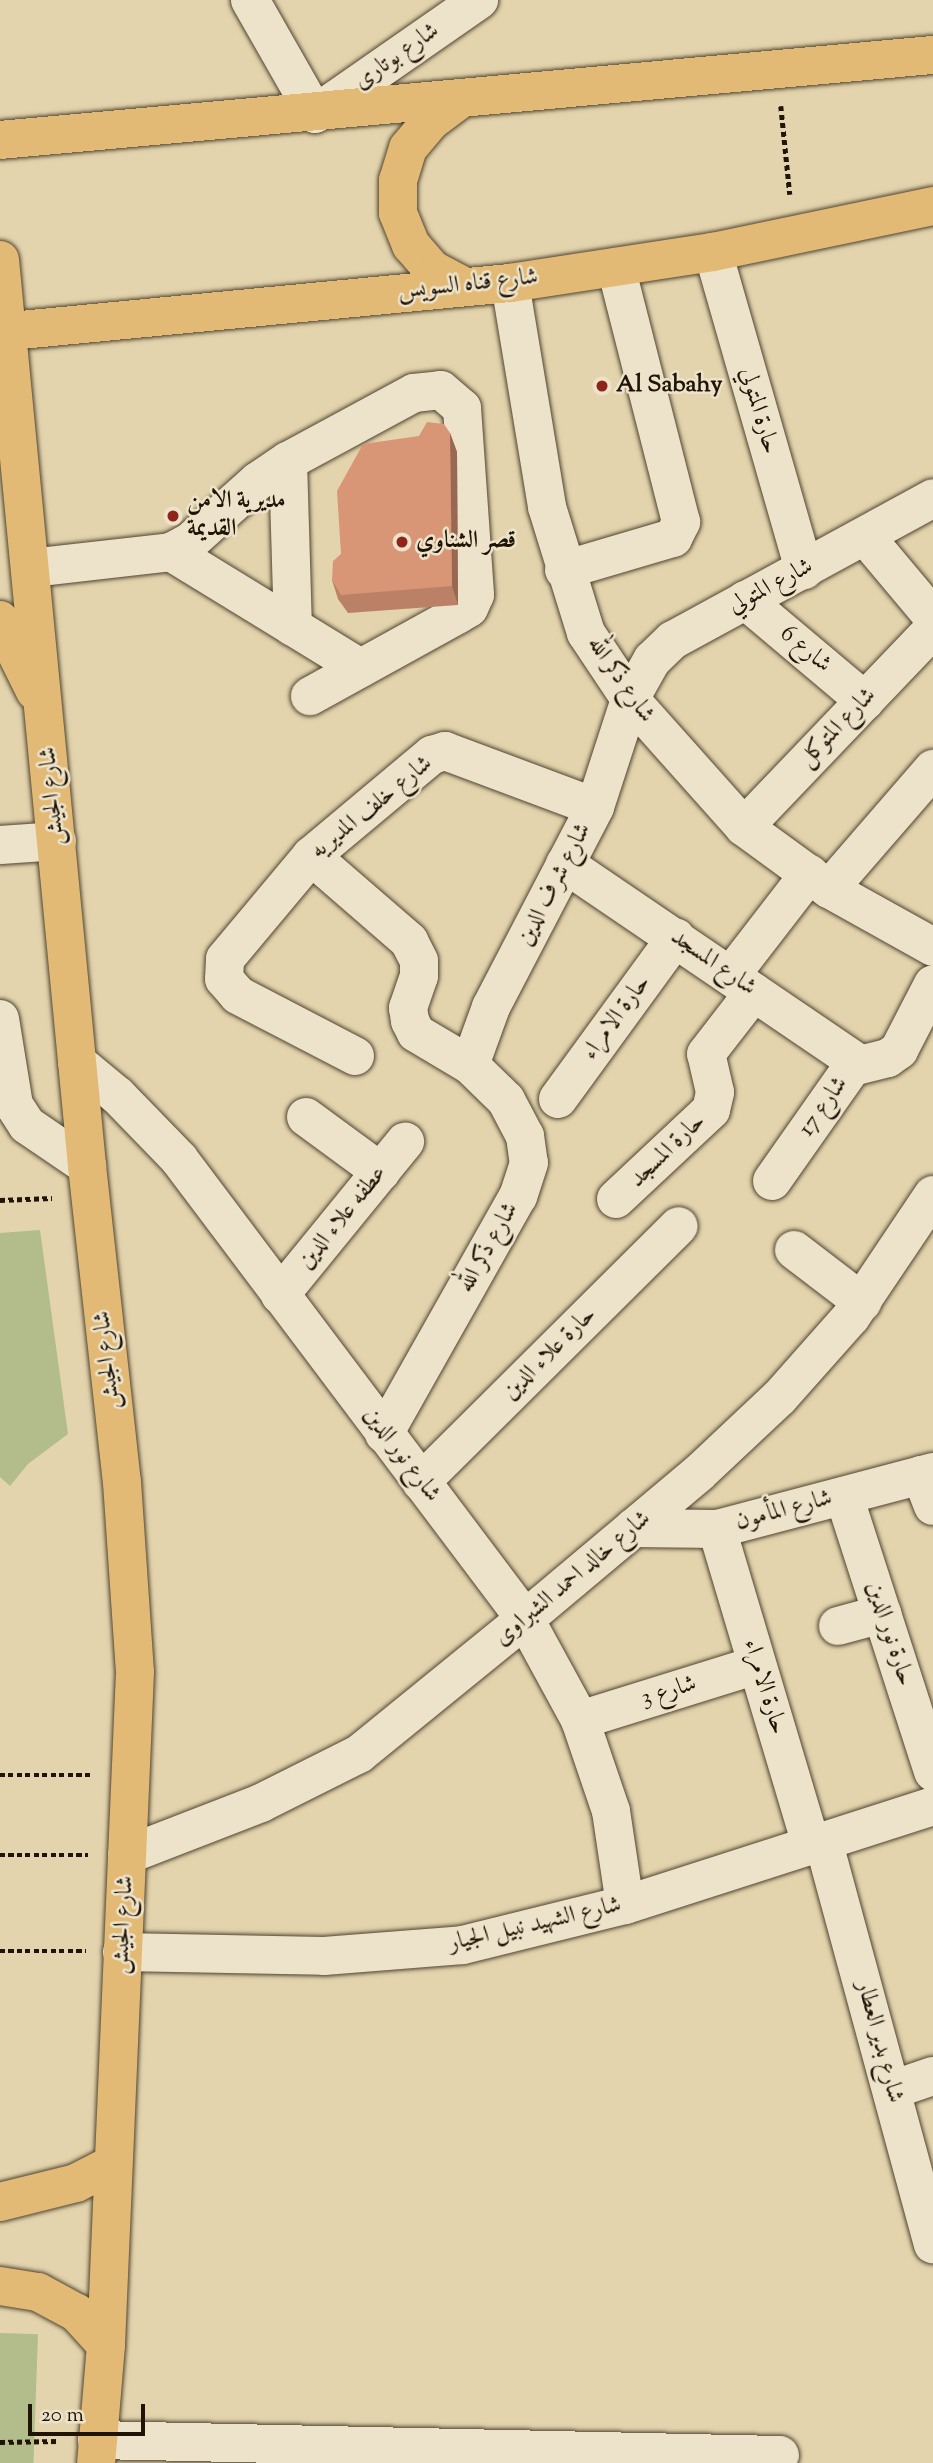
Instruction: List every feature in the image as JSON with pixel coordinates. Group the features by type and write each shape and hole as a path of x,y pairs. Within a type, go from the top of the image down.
{"main road":[{"path":"0,139 315,114 933,55"},
{"path":"459,100 430,122 408,148 398,180 398,213 411,245 433,270 463,286"},
{"name":"شارع قناه السويس","path":"4,330 510,283 713,252 933,206"},
{"name":"شارع الجيش","path":"0,260 4,330 31,568 88,1182 122,1482 135,1672 111,2165 106,2345 97,2452"},
{"path":"0,620 45,711"},
{"path":"0,2202 76,2183 111,2165"},
{"path":"0,2286 38,2292 77,2313 106,2345"}],"street":[{"path":"250,0 315,114"},
{"name":"شارع بوتارى","path":"315,114 479,0"},
{"name":"حارة المتولي","path":"713,252 804,570"},
{"path":"564,570 673,538 681,522 616,267"},
{"name":"شارع ذكر الله","path":"510,283 547,507 564,570 586,633 630,699 744,827 819,882 933,947"},
{"path":"31,568 171,552 190,542 258,481 288,461 428,388 454,397 462,408 475,595 469,608 310,696"},
{"path":"288,461 293,627"},
{"name":"شارع المتولي","path":"630,699 652,660 673,640 933,498"},
{"path":"865,536 933,617"},
{"path":"171,552 360,668"},
{"name":"شارع 6","path":"745,600 865,701"},
{"name":"شارع المتوكل","path":"744,827 933,629"},
{"name":"شارع شرف الدين","path":"470,1065 491,1007 595,807 630,699"},
{"name":"شارع خلف المديريه","path":"355,1056 238,995 224,979 225,958 311,856 432,755 445,751 595,807"},
{"path":"743,984 819,882 930,778"},
{"path":"0,845 57,841"},
{"name":"شارع ذكر الله","path":"311,856 409,940 416,952 419,975 408,1009 410,1021 416,1032 470,1065 506,1100 525,1136 529,1163 518,1196 384,1434"},
{"name":"شارع المسجد","path":"565,864 859,1064"},
{"name":"حارة الامراء","path":"558,1099 676,937"},
{"name":"حارة المسجد","path":"616,1199 711,1110 715,1092 706,1054 743,984"},
{"name":"شارع 17","path":"772,1181 852,1067 888,1058 898,1050 933,984"},
{"path":"0,1019 14,1105 27,1125 88,1182"},
{"name":"شارع نور الدين","path":"77,1062 118,1096 179,1159 526,1619 580,1720 611,1811 625,1905"},
{"path":"306,1117 381,1172"},
{"name":"عطفه علاء الدين","path":"280,1295 405,1142"},
{"name":"شارع خالد احمد الشبراوى","path":"127,1855 261,1803 359,1754 526,1619 779,1398 862,1302 933,1195"},
{"name":"حارة علاء الدين","path":"421,1482 679,1226"},
{"path":"794,1250 862,1302"},
{"name":"شارع المأمون","path":"633,1528 717,1529 844,1496 929,1484"},
{"name":"حارة نور الدين","path":"844,1496 933,1772"},
{"name":"حارة الامراء","path":"717,1529 757,1665 817,1843"},
{"path":"838,1626 883,1614"},
{"name":"شارع 3","path":"580,1720 757,1665"},
{"name":"شارع الشهيد نبيل الجيار","path":"122,1952 324,1956 463,1945 625,1905 933,1806"},
{"name":"شارع بدير العطار","path":"817,1843 892,2090 933,2244"},
{"path":"892,2090 933,2076"},
{"path":"97,2452 780,2455"}],"path":[{"path":"777,71 794,235"},
{"path":"0,1200 88,1182"},
{"path":"0,1775 131,1775"},
{"path":"0,1855 127,1855"},
{"path":"0,1951 122,1952"},
{"path":"0,2442 97,2452"}],"green space":[{"path":"40,1230 68,1434 28,1464 10,1486 0,1477 0,1233"},
{"path":"0,2333 38,2334 33,2463 0,2463"}],"building":[{"name":"قصر الشناوي","path":"427,422 444,424 450,433 452,586 341,595 332,580 333,561 341,554 337,491 363,444 419,436"}],"place":[{"name":"Al Sabahy","path":"602,386"},
{"name":"مديرية الامن القديمة","path":"173,516"},
{"name":"قصر الشناوي","path":"402,542"}]}
